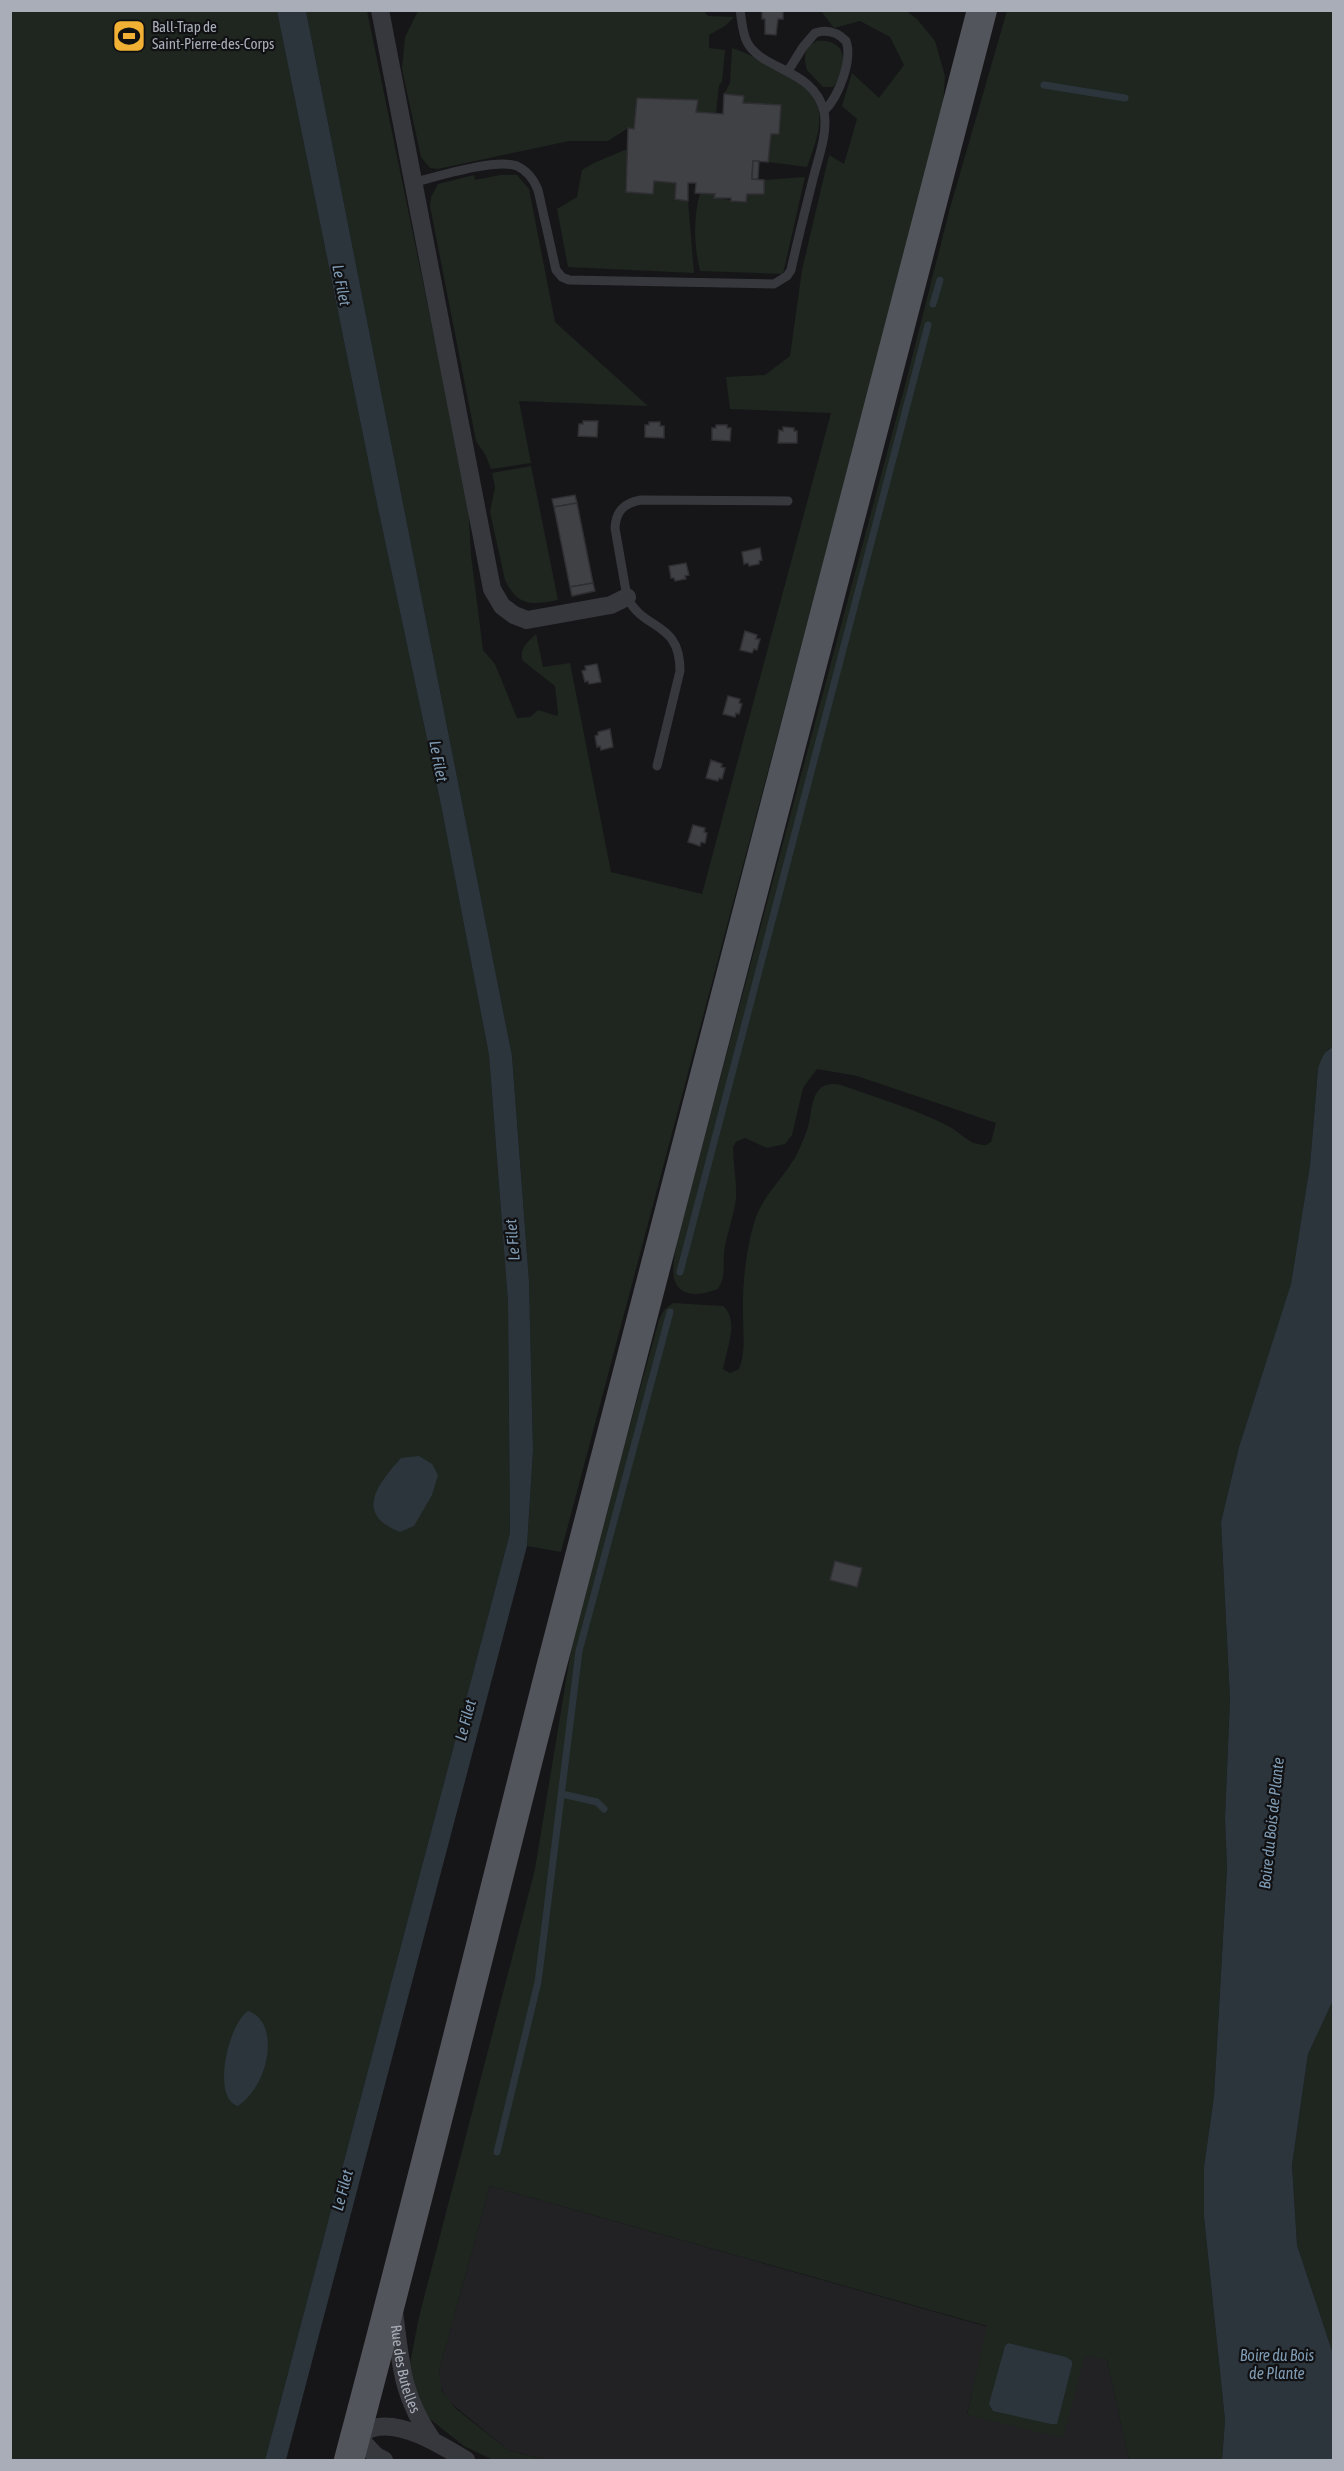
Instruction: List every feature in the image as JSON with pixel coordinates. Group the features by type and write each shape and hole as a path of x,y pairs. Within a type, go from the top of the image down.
{"main road":[{"path":"352,2448 549,1677 902,330 982,10"}],"street":[{"path":"380,10 492,589 502,606 514,615 527,620 611,605 627,597"},
{"name":"Rue des Butelles","path":"392,2295 402,2377 416,2417 431,2438"},
{"name":"Rue des Butelles","path":"352,2448 376,2427 397,2429 431,2438 466,2460"},
{"path":"352,2448 384,2460"}],"lane":[{"path":"412,183 500,164 516,166 523,170 538,190 556,270 562,277 569,280 774,284 787,276 791,270 821,145 824,111 818,97 805,82 759,55 748,44 742,28 740,10"},
{"path":"788,71 802,48 815,33 829,31 846,41 848,53 838,92 824,111"},
{"path":"657,766 680,670 680,658 669,634 642,617 631,606 627,597 615,528 616,518 622,507 641,500 788,501"}],"shaded area":[{"path":"703,10 708,16 734,17 725,26 709,35 709,48 725,50 716,113 696,112 697,100 637,98 634,129 628,128 608,141 569,141 438,169 430,168 421,157 402,69 405,37 418,11"},
{"path":"11,11 277,11 441,805 489,1055 508,1302 510,1533 265,2460 11,2460"},
{"path":"306,11 367,11 468,500 471,555 483,650 495,664 517,718 530,717 538,710 557,716 558,713 555,686 523,661 523,649 530,640 536,634 543,667 570,663 611,872 702,894 831,413 730,409 726,377 765,375 790,356 802,270 829,155 844,164 857,119 842,106 852,73 879,98 904,65 890,37 860,21 834,28 821,11 906,11 917,19 935,41 945,76 943,106 900,273 561,1552 527,1546 533,1451 529,1281 512,1056"},
{"path":"1007,11 1333,11 1334,1047 1328,1049 1318,1069 1310,1165 1291,1285 1239,1447 1221,1522 1230,1699 1225,1818 1227,1868 1214,2096 1204,2167 1204,2217 1225,2420 1222,2460 1129,2460 1107,2360 1085,2355 1063,2438 967,2415 987,2326 490,2186 439,2371 442,2391 455,2408 508,2450 545,2460 491,2459 464,2446 431,2420 419,2404 410,2363 419,2317 535,1869 572,1644 659,1320 664,1310 673,1303 723,1306 731,1319 731,1327 723,1369 730,1373 739,1369 743,1349 745,1268 754,1223 763,1202 796,1155 807,1129 816,1094 825,1086 841,1085 910,1109 950,1127 980,1145 991,1142 996,1123 857,1076 817,1069 803,1088 792,1135 785,1144 767,1148 745,1138 736,1142 733,1147 736,1198 725,1246 723,1276 718,1289 699,1294 687,1293 681,1290 674,1279 673,1269 681,1223 903,393 950,208","holes":["835,1562 857,1587 830,1580"]},
{"path":"817,41 835,44 843,56 841,71 833,87 823,87 807,70 805,60 807,49"},
{"path":"732,48 758,59 797,82 813,96 818,106 819,126 807,167 768,162 771,134 779,133 781,105 743,103 743,96 724,94 730,83"},
{"path":"627,149 626,191 653,194 654,181 676,183 675,199 688,201 694,273 568,267 557,209 577,197 582,170"},
{"path":"474,175 475,180 500,175 517,175 529,189 555,322 648,406 519,401 531,463 491,469 476,441 430,206 431,197 438,184"},
{"path":"805,177 783,274 700,271 695,232 700,193 715,194 715,198 746,202 747,194 764,194 764,180"},
{"path":"531,466 558,600 541,603 521,600 510,589 505,580 490,512 495,487 492,473"},
{"path":"1333,1998 1333,2354 1297,2245 1292,2165 1308,2054"},
{"path":"490,2186 988,2327 967,2414 1086,2354 1107,2360 1129,2460 545,2460 508,2450 447,2400 440,2385 439,2371"}],"water":[{"name":"Le Filet","path":"277,11 306,11 512,1056 529,1281 533,1451 527,1546 286,2460 265,2460 510,1533 508,1302 489,1055 441,805"},
{"name":"Boire du Bois de Plante","path":"1333,1047 1334,1998 1308,2054 1292,2165 1297,2245 1333,2354 1333,2460 1222,2460 1225,2420 1204,2217 1204,2167 1214,2096 1227,1868 1225,1818 1230,1699 1221,1522 1239,1447 1291,1284 1310,1165 1318,1069 1323,1056"},
{"path":"419,1456 432,1464 438,1475 432,1495 414,1526 400,1532 377,1517 374,1498 384,1478 401,1458"},
{"path":"248,2011 263,2023 268,2042 266,2063 257,2085 238,2106 230,2100 225,2090 225,2061 234,2030"},
{"path":"1008,2343 1066,2357 1072,2361 1057,2424 993,2411 989,2404 1005,2346"}],"building":[{"path":"762,10 783,10 783,19 778,19 776,35 765,34 765,19 762,19"},
{"path":"724,94 744,96 743,103 781,105 779,134 771,134 768,162 753,161 752,179 764,180 764,194 747,194 746,202 731,201 731,198 714,198 715,194 695,193 696,183 688,183 688,201 675,199 676,183 654,181 653,194 626,192 628,128 634,129 637,98 698,100 696,112 723,114"},
{"path":"753,161 759,161 758,179 752,179"},
{"path":"583,421 598,421 597,437 578,436 579,424 583,424"},
{"path":"649,422 660,422 660,426 664,426 664,438 645,437 645,425 649,425"},
{"path":"716,425 727,425 727,428 731,428 730,441 712,440 712,428 716,428"},
{"path":"783,427 794,428 794,431 797,431 797,443 778,443 779,430 783,431"},
{"path":"575,495 577,503 554,507 552,499"},
{"path":"577,503 593,583 570,587 554,507"},
{"path":"760,548 762,560 759,564 749,566 748,563 744,564 742,552"},
{"path":"686,563 689,575 685,576 686,579 675,581 671,578 669,566"},
{"path":"593,583 595,591 572,596 570,587"},
{"path":"745,631 757,635 756,639 760,639 757,650 754,649 752,653 740,650"},
{"path":"597,664 601,682 589,684 588,681 585,682 582,671 586,670 585,666"},
{"path":"728,696 740,699 739,703 742,704 739,714 736,713 735,717 723,714"},
{"path":"610,729 613,747 601,750 600,746 597,747 595,736 598,732"},
{"path":"711,760 722,764 721,767 725,768 722,779 719,778 718,781 706,778"},
{"path":"693,825 705,828 704,832 707,833 705,843 701,842 700,846 688,842"},
{"path":"835,1561 862,1568 857,1587 830,1580"}],"waterway":[{"path":"1044,85 1125,98"},
{"path":"933,304 940,280"},
{"path":"680,1272 928,325"},
{"path":"497,2152 538,1982 579,1651 670,1312"},
{"path":"562,1794 597,1802 604,1809"}],"place":[{"name":"Ball-Trap de Saint-Pierre-des-Corps","path":"129,36"}]}
